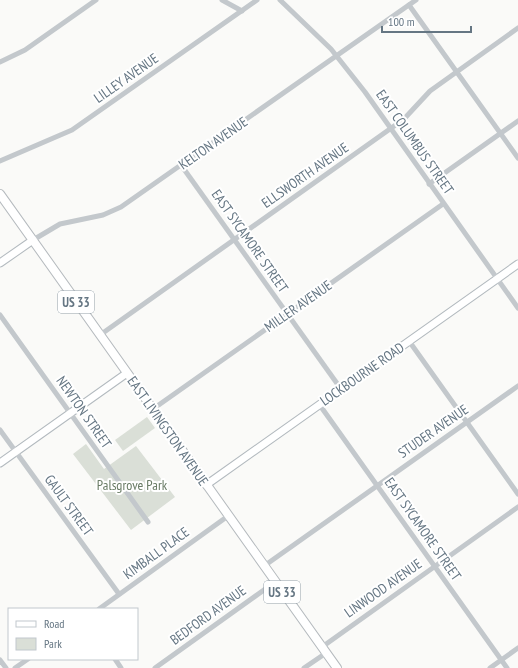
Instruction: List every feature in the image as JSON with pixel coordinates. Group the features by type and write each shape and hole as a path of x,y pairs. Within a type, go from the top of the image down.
{"main road":[{"name":"EAST LIVINGSTON AVENUE","path":"0,194 337,668"},
{"name":"KELTON AVENUE","path":"0,263 32,240"},
{"name":"LOCKBOURNE ROAD","path":"206,485 518,264"},
{"path":"0,463 127,373"}],"street":[{"path":"0,62 26,50 96,0"},
{"path":"222,0 242,11"},
{"name":"LILLEY AVENUE","path":"0,161 72,130 257,0"},
{"name":"EAST COLUMBUS STREET","path":"280,0 313,30 337,56 392,128 403,147 518,308"},
{"name":"KELTON AVENUE","path":"32,240 60,224 103,215 121,207 416,0"},
{"path":"409,5 518,158"},
{"name":"ELLSWORTH AVENUE","path":"100,335 392,128 408,116 430,91 518,28"},
{"path":"429,184 518,120"},
{"name":"EAST SYCAMORE STREET","path":"181,165 341,389"},
{"name":"MILLER AVENUE","path":"153,409 443,204"},
{"name":"NEWTON STREET","path":"0,315 148,522"},
{"path":"409,341 518,494"},
{"name":"STUDER AVENUE","path":"264,566 518,386"},
{"name":"EAST SYCAMORE STREET","path":"319,404 507,668"},
{"name":"GAULT STREET","path":"0,430 119,594"},
{"name":"LINWOOD AVENUE","path":"304,668 324,650 435,566 518,508"},
{"name":"KIMBALL PLACE","path":"99,608 228,516"},
{"name":"BEDFORD AVENUE","path":"155,668 275,582"},
{"path":"490,668 518,648"},
{"path":"0,660 6,668"},
{"path":"15,668 27,660"}],"green space":[{"path":"147,417 155,428 123,451 115,440"},
{"name":"Palsgrove Park","path":"86,444 104,469 136,446 175,497 131,530 73,454"}]}
